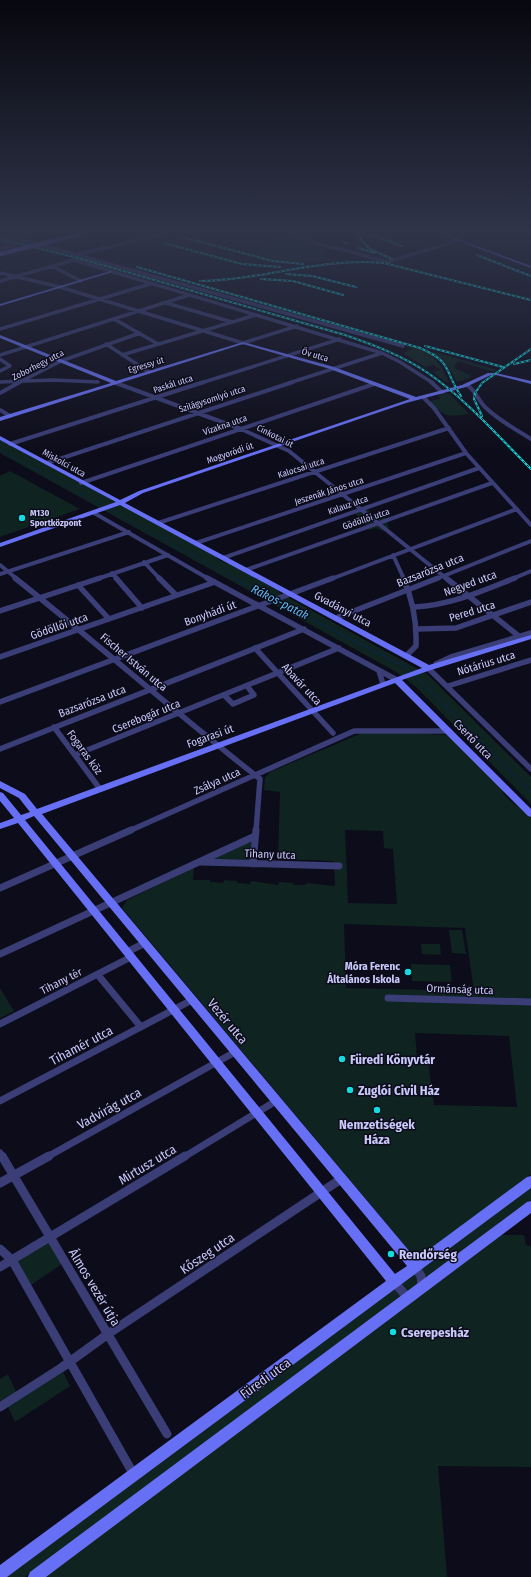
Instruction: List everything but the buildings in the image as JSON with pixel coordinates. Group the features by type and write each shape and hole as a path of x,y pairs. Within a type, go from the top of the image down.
{"street":[{"path":"0,329 77,306"},
{"name":"Öv utca","path":"121,306 243,343 332,368 416,399"},
{"path":"0,355 157,306"},
{"path":"174,306 232,322"},
{"path":"227,306 382,353 400,362 435,385 442,392"},
{"path":"258,306 403,346"},
{"path":"122,354 258,314"},
{"path":"114,319 158,344"},
{"name":"Egressy út","path":"0,419 297,326"},
{"name":"Zoborhegy utca","path":"0,393 61,361 140,333"},
{"name":"Cinkotai út","path":"0,336 116,383 240,428 279,445 344,494 520,637"},
{"name":"Paskál utca","path":"10,444 340,339"},
{"path":"106,344 150,372"},
{"name":"Szilágysomlyó utca","path":"47,463 332,368 382,353"},
{"path":"0,360 10,366 0,371"},
{"name":"Mogyoródi út","path":"0,545 103,510 141,492 416,399 467,385 490,374 496,374 531,383"},
{"path":"98,382 104,378"},
{"path":"0,382 24,380 98,382 105,386"},
{"name":"Vízakna utca","path":"81,483 240,428 374,384"},
{"path":"467,385 475,390 479,401 488,410 531,439"},
{"path":"424,398 434,408 466,453 531,525"},
{"path":"0,410 10,416"},
{"name":"Kalocsai utca","path":"158,523 449,428"},
{"name":"Miskolci utca","path":"0,438 81,483 120,502"},
{"name":"Jeszenák János utca","path":"196,543 466,453"},
{"name":"Kalauz utca","path":"223,558 479,468"},
{"name":"Gödöllői utca","path":"246,570 492,483"},
{"name":"Gvadányi utca","path":"120,502 428,668 531,769"},
{"name":"Bonyhádi út","path":"0,702 517,509"},
{"path":"94,513 215,582 397,680"},
{"path":"0,574 129,532"},
{"name":"Bazsarózsa utca","path":"336,618 531,541"},
{"path":"0,611 168,555"},
{"path":"393,555 409,589 415,607 417,629 416,646 406,656"},
{"path":"144,562 176,596"},
{"name":"Fischer István utca","path":"0,565 79,629 151,689 178,714 254,776"},
{"name":"Negyed utca","path":"415,607 439,605 531,571"},
{"path":"112,574 142,608"},
{"name":"Gödöllői utca","path":"0,657 215,582"},
{"path":"78,585 109,619"},
{"name":"Pered utca","path":"417,629 442,630 456,628 531,602"},
{"name":"Bazsarózsa utca","path":"0,749 304,629"},
{"name":"Fogarasi út","path":"0,826 416,673 451,657 531,633"},
{"name":"Fogarasi út","path":"428,668 531,637"},
{"name":"Abavár utca","path":"256,648 333,733"},
{"name":"Cserebogár utca","path":"75,755 339,648"},
{"path":"413,660 417,668 416,673"},
{"name":"Nótárius utca","path":"448,686 531,660"},
{"path":"379,671 383,684"},
{"name":"Csertő utca","path":"397,680 450,731 531,814"},
{"path":"224,695 234,704 254,695 246,686"},
{"name":"Fogaras köz","path":"54,727 100,789"},
{"name":"Zsálya utca","path":"0,888 354,731 450,731"},
{"name":"Tihany utca","path":"90,912 255,836 260,780 254,776"},
{"name":"Vezér utca","path":"2,786 22,796 36,812 415,1267 422,1276 422,1287"},
{"path":"0,795 55,863 90,912 129,955 408,1298"},
{"path":"19,819 29,817 44,822"},
{"path":"253,864 255,836"},
{"name":"Tihany utca","path":"200,862 339,866"},
{"path":"0,954 90,912"},
{"name":"Tihany tér","path":"0,1024 98,975 145,943"},
{"path":"98,975 141,1027"},
{"name":"Ormánság utca","path":"388,998 531,1002"},
{"name":"Tihamér utca","path":"0,1101 192,1000"},
{"name":"Vadvirág utca","path":"0,1183 235,1052"},
{"name":"Mirtusz utca","path":"12,1260 276,1101"},
{"name":"Álmos vezér útja","path":"0,1153 167,1434"},
{"name":"Kőszeg utca","path":"69,1362 108,1334 341,1178"},
{"name":"Füredi utca","path":"0,1574 531,1182"},
{"name":"Füredi utca","path":"35,1577 531,1206"},
{"path":"0,1249 12,1260 134,1475"},
{"path":"0,1267 12,1260"},
{"path":"0,1407 69,1362"}],"green space":[{"path":"413,347 426,352 436,359 449,382 446,382 433,372 441,370 433,365 425,367 403,353 413,349 407,348"},
{"path":"435,352 497,370 494,372 458,361 454,366 456,369 470,375 470,378 456,382 447,365 432,353"},
{"path":"445,393 450,394 469,414 455,416 447,415 439,411 429,401 441,399 438,395"},
{"path":"0,440 217,556 216,558 280,591 278,592 427,674 531,777 531,804 415,686 396,672 0,453"},
{"name":"M130 Sportközpont","path":"10,471 80,509 0,537 0,476"},
{"path":"368,505 369,511 376,518 385,517 390,520 387,524 390,528 383,531 376,528 369,530 355,513 364,509 364,506"},
{"path":"367,731 448,735 500,787 505,796 531,818 531,1174 417,1260 122,908 127,900 194,868 193,880 210,880 210,882 223,883 224,880 250,884 251,881 278,885 279,882 293,883 293,885 306,885 306,883 335,886 334,861 278,859 280,792 264,790 265,778 270,772","holes":["345,830 383,831 384,848 393,849 397,904 348,903","344,924 465,928 474,991 346,988","415,1033 509,1036 517,1107 434,1105 433,1097 420,1097 420,1095 432,1096 428,1058 417,1057"]},
{"path":"252,841 250,860 213,859"},
{"path":"449,930 462,930 466,954 452,953"},
{"path":"421,944 440,944 441,955 422,954"},
{"path":"411,964 450,965 452,982 412,981"},
{"path":"0,988 14,1011 0,1018"},
{"path":"531,1186 531,1200 25,1577 1,1577"},
{"path":"498,1235 524,1235 526,1245 531,1246 531,1467 438,1466 447,1577 40,1577"},
{"path":"50,1237 65,1262 28,1287 12,1260"},
{"path":"63,1372 70,1386 15,1422 8,1407"},
{"path":"8,1374 16,1392 0,1402 0,1379"}],"waterway":[{"name":"Rákos-patak","path":"0,450 105,507"},
{"name":"Rákos-patak","path":"108,509 236,579"},
{"name":"Rákos-patak","path":"163,539 168,537"},
{"name":"Rákos-patak","path":"234,578 273,599"},
{"name":"Rákos-patak","path":"277,601 407,668 531,792"}],"railway":[{"path":"243,306 345,335 388,351 409,361 428,373 456,395 531,469"},
{"path":"272,306 420,348 431,353 443,363 461,396"},
{"path":"425,346 503,367"},
{"path":"482,416 474,399 475,393 482,383 531,349"},
{"path":"514,364 531,360"}],"place":[{"name":"M130 Sportközpont","path":"22,518"},
{"name":"Móra Ferenc Általános Iskola","path":"408,972"},
{"name":"Füredi Könyvtár","path":"342,1059"},
{"name":"Zuglói Civil Ház","path":"350,1090"},
{"name":"Nemzetiségek Háza","path":"377,1110"},
{"name":"Rendőrség","path":"391,1254"},
{"name":"Cserepesház","path":"393,1332"}]}
